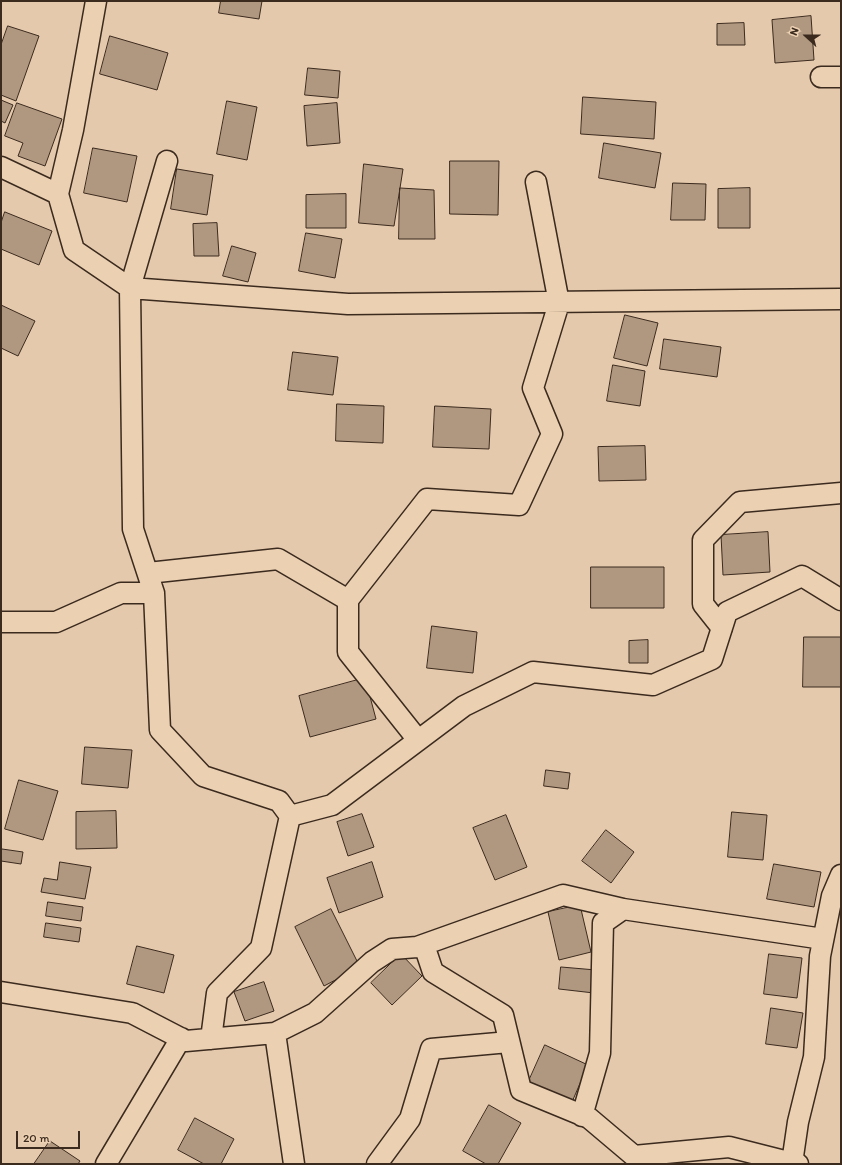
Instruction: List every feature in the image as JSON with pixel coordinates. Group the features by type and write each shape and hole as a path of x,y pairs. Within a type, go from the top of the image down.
{"street":[{"path":"96,1 73,130 58,194 74,250 130,288 348,304 841,299"},
{"path":"821,77 841,76"},
{"path":"167,161 130,288 133,529 154,594 160,730 204,776 279,801 290,816 261,948 217,993 211,1039"},
{"path":"1,167 58,194"},
{"path":"418,740 348,652 348,600 427,499 519,505 552,434 533,388 559,303 536,182"},
{"path":"722,628 703,604 703,540 740,502 841,493"},
{"path":"148,573 278,559 348,600"},
{"path":"290,816 332,805 464,706 533,672 653,685 712,659 727,612 802,576 841,600"},
{"path":"1,622 56,622 122,593 154,594"},
{"path":"424,945 433,972 503,1015 521,1090 589,1118 634,1156 729,1147 795,1163 798,1122 814,1057 820,956 832,896 841,875"},
{"path":"1,992 132,1013 186,1041 274,1033 315,1013 372,962 392,949 424,945 563,896 623,909 824,939"},
{"path":"582,1116 600,1053 603,923 623,909"},
{"path":"274,1033 294,1164"},
{"path":"106,1164 181,1038"},
{"path":"377,1164 410,1119 431,1049 509,1042"}],"building":[{"path":"221,1 262,1 259,19 219,13"},
{"path":"811,16 814,60 775,63 772,20"},
{"path":"744,23 745,45 717,45 717,24"},
{"path":"8,26 39,36 16,101 1,95 1,45"},
{"path":"110,36 168,53 157,90 100,74"},
{"path":"308,68 340,71 338,98 305,95"},
{"path":"583,97 656,102 654,139 581,134"},
{"path":"1,100 13,105 5,123 1,121"},
{"path":"227,101 257,107 247,160 217,154"},
{"path":"17,103 62,119 45,166 18,156 23,143 5,136"},
{"path":"337,103 340,143 307,146 304,106"},
{"path":"604,143 661,153 655,188 599,178"},
{"path":"93,148 137,156 127,202 84,193"},
{"path":"450,161 499,161 498,215 450,214"},
{"path":"364,164 403,169 394,226 359,223"},
{"path":"177,169 213,175 207,215 171,209"},
{"path":"673,183 706,184 705,220 671,220"},
{"path":"400,188 434,190 435,239 399,239"},
{"path":"750,188 750,228 718,228 718,189"},
{"path":"346,194 346,228 306,228 306,195"},
{"path":"5,212 52,231 39,265 1,249 1,223"},
{"path":"217,223 219,256 194,256 193,224"},
{"path":"306,233 342,239 335,278 299,271"},
{"path":"232,246 256,253 248,282 223,276"},
{"path":"1,305 35,321 18,356 1,348"},
{"path":"625,315 658,323 647,366 614,358"},
{"path":"664,339 721,347 717,377 660,369"},
{"path":"293,352 338,357 333,395 288,390"},
{"path":"613,365 645,371 640,406 607,401"},
{"path":"337,404 384,406 383,443 336,441"},
{"path":"435,406 491,409 489,449 433,447"},
{"path":"645,446 646,480 599,481 598,447"},
{"path":"768,532 770,572 723,575 721,535"},
{"path":"591,567 664,567 664,608 591,608"},
{"path":"432,626 477,632 473,673 427,668"},
{"path":"804,637 841,637 841,687 803,687"},
{"path":"648,640 648,663 629,663 629,641"},
{"path":"365,678 376,719 310,737 299,696"},
{"path":"85,747 132,750 128,788 82,784"},
{"path":"546,770 570,773 568,789 544,786"},
{"path":"19,780 58,791 43,840 5,829"},
{"path":"116,811 117,848 76,849 76,812"},
{"path":"732,812 767,815 763,860 728,857"},
{"path":"362,814 374,847 348,856 337,822"},
{"path":"506,815 527,867 495,880 473,828"},
{"path":"606,830 634,852 611,883 582,861"},
{"path":"2,849 23,852 21,864 1,861"},
{"path":"60,862 91,867 85,899 41,892 44,878 57,880"},
{"path":"372,862 383,897 339,913 327,878"},
{"path":"774,864 821,872 814,907 767,899"},
{"path":"48,902 83,907 81,921 46,916"},
{"path":"580,905 591,952 559,960 548,912"},
{"path":"331,909 360,967 324,986 295,927"},
{"path":"46,923 81,928 79,942 44,937"},
{"path":"137,946 174,955 164,993 127,984"},
{"path":"401,954 422,976 392,1005 371,983"},
{"path":"769,954 802,958 797,998 764,994"},
{"path":"561,967 596,970 594,993 559,989"},
{"path":"264,982 274,1011 245,1021 234,992"},
{"path":"771,1008 803,1013 797,1048 766,1044"},
{"path":"545,1045 588,1065 572,1102 528,1083"},
{"path":"489,1105 521,1123 498,1164 486,1164 463,1151"},
{"path":"195,1118 234,1139 221,1164 204,1164 178,1150"},
{"path":"50,1141 80,1161 78,1164 34,1164"}]}
